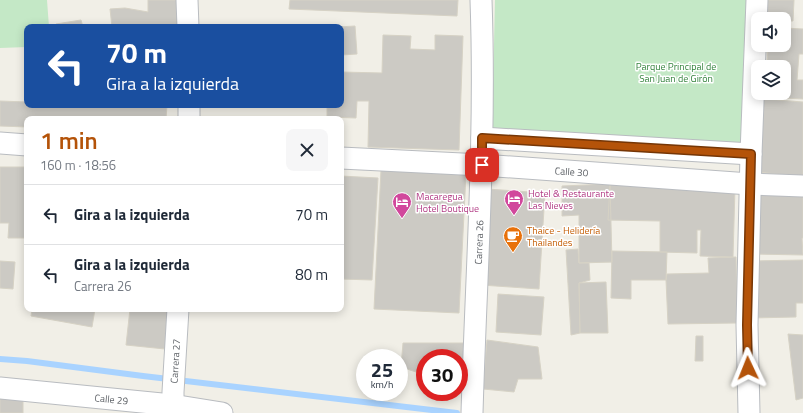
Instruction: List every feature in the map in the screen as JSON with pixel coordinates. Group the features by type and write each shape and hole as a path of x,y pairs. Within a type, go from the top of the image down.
{"street":[{"path":"187,0 188,24"},
{"name":"Carrera 26","path":"472,404 482,165 481,0"},
{"path":"749,412 747,325 750,184 757,0"},
{"path":"482,138 751,154"},
{"path":"0,144 24,144"},
{"name":"Calle 30","path":"344,158 482,165 750,184 803,186"},
{"name":"Carrera 27","path":"172,403 178,312"},
{"name":"Calle 29","path":"0,388 172,403 222,413"}],"green space":[{"path":"0,0 47,0 49,24 24,24 24,47 0,48"},
{"name":"Parque Principal de San Juan de Girón","path":"495,0 751,0 745,147 492,133"}],"building":[{"path":"148,0 181,0 182,24 112,24 110,9 125,8 148,12"},
{"path":"290,0 458,0 457,16 289,9"},
{"path":"766,0 794,0 793,21 791,21 791,12 766,12"},
{"path":"81,20 82,24 56,24"},
{"path":"355,26 357,54 344,55 344,27"},
{"path":"791,28 803,29 803,54 799,54 797,80 803,80 803,99 791,98 791,60 767,60 768,52 791,52"},
{"path":"383,35 411,36 410,49 435,50 435,35 463,36 459,150 368,147 369,101 357,101 356,118 327,116 327,108 344,108 344,72 382,73"},
{"path":"764,100 803,102 803,177 758,172"},
{"path":"0,101 24,102 24,108 167,108 166,116 24,116 24,127 0,126"},
{"path":"0,167 24,167 24,238 8,238 9,223 0,223"},
{"path":"381,170 466,174 459,313 374,309"},
{"path":"344,176 378,178 372,280 344,279"},
{"path":"610,184 735,188 733,257 700,256 701,230 697,230 697,253 660,252 660,221 608,220"},
{"path":"610,184 612,262 579,263 579,215 562,216 562,186"},
{"path":"487,189 545,193 539,289 481,285"},
{"path":"754,191 803,191 803,255 753,254"},
{"path":"578,249 579,263 589,263 590,280 579,283 580,333 571,335 566,250"},
{"path":"612,251 667,252 666,280 631,280 631,299 611,298"},
{"path":"736,257 737,323 668,324 667,274 709,273 708,258"},
{"path":"803,260 803,303 796,303 796,317 752,318 751,261"},
{"path":"0,261 15,262 13,289 0,288"},
{"path":"606,282 608,333 580,333 579,283"},
{"path":"498,294 544,297 541,335 496,332"},
{"path":"32,312 94,312 92,327 31,316"},
{"path":"130,312 169,312 165,349 126,345"},
{"path":"788,334 803,335 803,398 796,400"},
{"path":"696,336 703,336 703,361 695,361"},
{"path":"487,340 538,347 542,379 518,379 514,392 483,389"},
{"path":"403,343 464,343 464,349 416,349 416,372 408,369 408,349 402,349"},
{"path":"23,387 23,413 0,413 0,389"}],"waterway":[{"path":"0,359 457,413"}],"place":[{"name":"Hotel & Restaurante Las Nieves","path":"514,216"},
{"name":"Macaregua Hotel Boutique","path":"402,219"},
{"name":"Thaice - Helidería Thailandes","path":"513,253"}],"route":[{"path":"482,165 482,138 751,154 747,325 748,368"}]}
